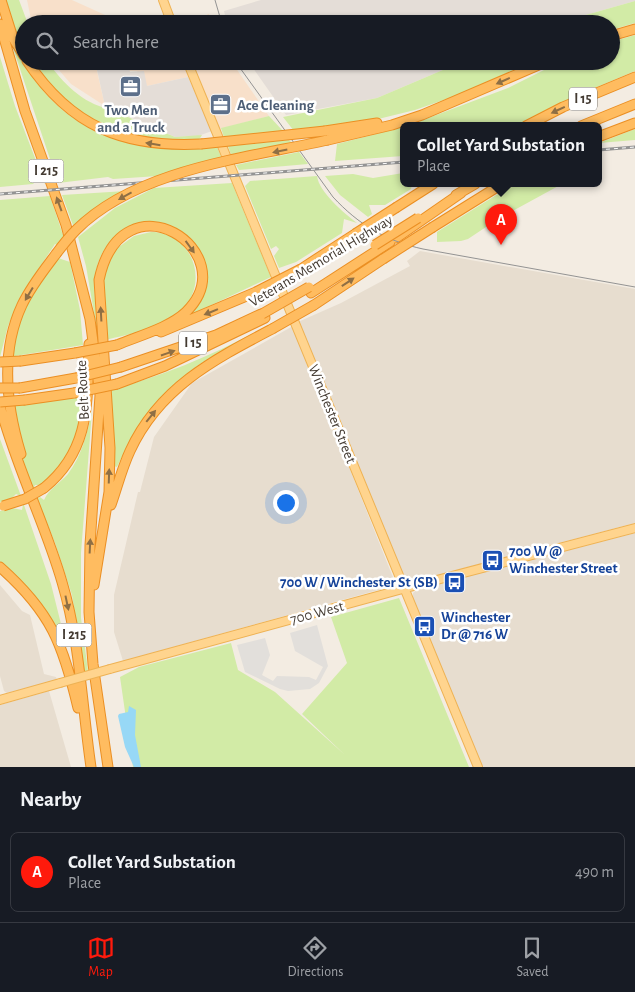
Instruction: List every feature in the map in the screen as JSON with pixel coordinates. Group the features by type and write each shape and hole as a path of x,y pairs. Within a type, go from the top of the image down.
{"highway":[{"path":"2,0 15,41"},
{"name":"Belt Route","path":"0,24 22,103 66,225 90,319 100,394 90,545 89,612 93,664 108,767"},
{"path":"620,33 635,29"},
{"path":"33,70 43,84 65,106 109,132 138,141 166,146 326,136"},
{"path":"42,523 15,433 6,384 8,356 22,306 56,254 76,230 102,209 138,190 178,173 326,136 422,115 527,70"},
{"name":"I 15","path":"534,122 635,77"},
{"name":"I 15","path":"591,122 635,104"},
{"path":"602,136 635,124"},
{"name":"Veterans Memorial Highway","path":"0,362 75,353 117,345 161,332 256,292 301,269 427,187"},
{"name":"Veterans Memorial Highway","path":"0,388 20,388 76,378 121,367 216,335 264,316 310,290 376,245 470,187"},
{"path":"105,525 130,452 148,419 172,392 195,372 314,306 432,227 497,187"},
{"path":"310,290 390,242 461,192"},
{"path":"89,612 105,525 110,448 99,280 103,260 112,245 123,235 135,230 160,227 181,235 193,247 199,261 201,288 196,300 184,314 177,318 117,345"},
{"path":"0,402 74,394 117,384 165,366 264,316"},
{"path":"1,506 25,500 44,488 64,470 70,460 84,426 90,319"},
{"name":"I 215","path":"0,406 6,431 42,523 63,584 75,638 91,767"},
{"path":"0,567 45,614 59,641 67,661 88,750"}],"main road":[{"path":"163,0 169,15"},
{"name":"Winchester Street","path":"191,70 478,767"},
{"name":"700 West","path":"0,700 404,588 635,528"}],"shaded area":[{"path":"27,0 72,0 105,15 30,15"},
{"path":"261,0 635,0 586,15 225,15 224,11"},
{"path":"59,70 185,70 188,77 147,86 137,71 97,71 105,106 71,84"},
{"path":"97,70 144,71 147,86 188,77 212,131 198,136 175,137 105,106"},
{"path":"196,70 237,70 269,116 219,129"},
{"path":"254,70 443,70 377,98 286,115"},
{"path":"420,251 635,289 635,523 412,582 405,580 298,322 341,303 410,266 407,261"},
{"path":"293,326 396,585 123,661 114,632 114,595 138,492 140,492 154,437 192,383"},
{"path":"635,533 635,767 482,767 413,600 413,593 418,589"},
{"path":"0,585 22,611 30,615 44,674 56,677 57,680 7,693 4,691 0,676"},
{"path":"317,625 328,666 319,683 310,689 288,691 280,689 245,672 237,645 265,638 270,655 262,675 273,681 277,676 309,677 316,680 323,667 295,651 290,633"},
{"path":"49,691 71,767 0,767 0,705"}],"green space":[{"path":"6,0 19,0 25,15 15,15 15,29"},
{"path":"635,1 635,23 620,27 620,15 586,15"},
{"path":"635,35 635,71 571,98 523,122 418,122 508,88 544,70 620,70 620,39"},
{"path":"0,57 15,106 45,184 39,178 33,184 0,187"},
{"path":"20,70 28,70 49,97 71,116 95,131 122,141 151,147 183,149 217,147 222,159 158,176 113,179 108,177 58,183"},
{"path":"39,70 54,70 74,91 90,102 175,137 202,135 199,140 172,139 147,137 125,132 85,114 66,100"},
{"path":"443,70 514,70 458,95 415,110 370,121 294,131 283,117 377,98"},
{"path":"269,116 283,131 224,137 221,128"},
{"path":"400,128 400,156 335,161 337,144"},
{"path":"635,129 635,140 602,142"},
{"path":"289,140 293,144 232,157 228,146"},
{"path":"299,152 308,164 239,170 236,165"},
{"path":"353,174 373,178 400,174 400,187 411,187 411,189 385,205 369,205 372,214 368,217 340,195 325,176"},
{"path":"317,176 322,189 327,195 357,223 344,219 342,233 296,262 279,268 274,256 279,249 276,246 271,249 245,186 250,181"},
{"path":"232,183 271,277 184,318 202,292 199,262 194,246 185,235 173,228 159,225 131,230 107,246 97,268 95,299 99,342 86,266 78,237 115,208 154,188"},
{"path":"509,187 557,187 498,219 468,239 437,242 437,232"},
{"path":"126,191 74,228 62,195"},
{"path":"50,196 64,238 57,245 55,244 20,297 8,326 0,357 0,200"},
{"path":"151,232 166,234 178,241 187,250 196,274 194,288 189,301 180,312 164,323 105,340 104,278 110,257 116,249 134,236"},
{"path":"58,258 70,262 80,310 83,345 9,357 21,317 42,280"},
{"path":"274,322 264,331 217,354 185,375 146,417 117,467 114,466 109,390 173,370 234,343"},
{"path":"84,396 81,423 68,457 42,485 35,485 33,491 20,452 9,407"},
{"path":"92,411 81,553 81,618 88,671 84,672 72,595 55,543 37,499 40,497 44,500 73,467 83,444"},
{"path":"0,439 21,496 16,494 10,500 0,502"},
{"path":"23,505 51,584 65,640 62,640 39,601 0,563 0,511 12,508 22,510"},
{"path":"399,598 469,767 133,767 120,677 139,667 231,643 238,670 275,692 345,755 302,714 347,663 331,617"}],"water":[{"path":"129,706 136,710 135,735 141,767 134,767 125,747 118,716 128,712"}],"tram line":[{"path":"215,0 219,15"},
{"path":"241,70 333,197 363,224 385,236 410,246 635,287"}],"railway":[{"path":"602,150 635,147"},
{"path":"0,194 400,162"}],"place":[{"name":"Two Men and a Truck","path":"131,87"},
{"name":"Ace Cleaning","path":"221,105"},
{"name":"Collet Yard Substation","path":"501,245"},
{"name":"700 W @ Winchester Street","path":"493,560"},
{"name":"700 W / Winchester St (SB)","path":"454,582"},
{"name":"Winchester Dr @ 716 W","path":"425,626"}]}
